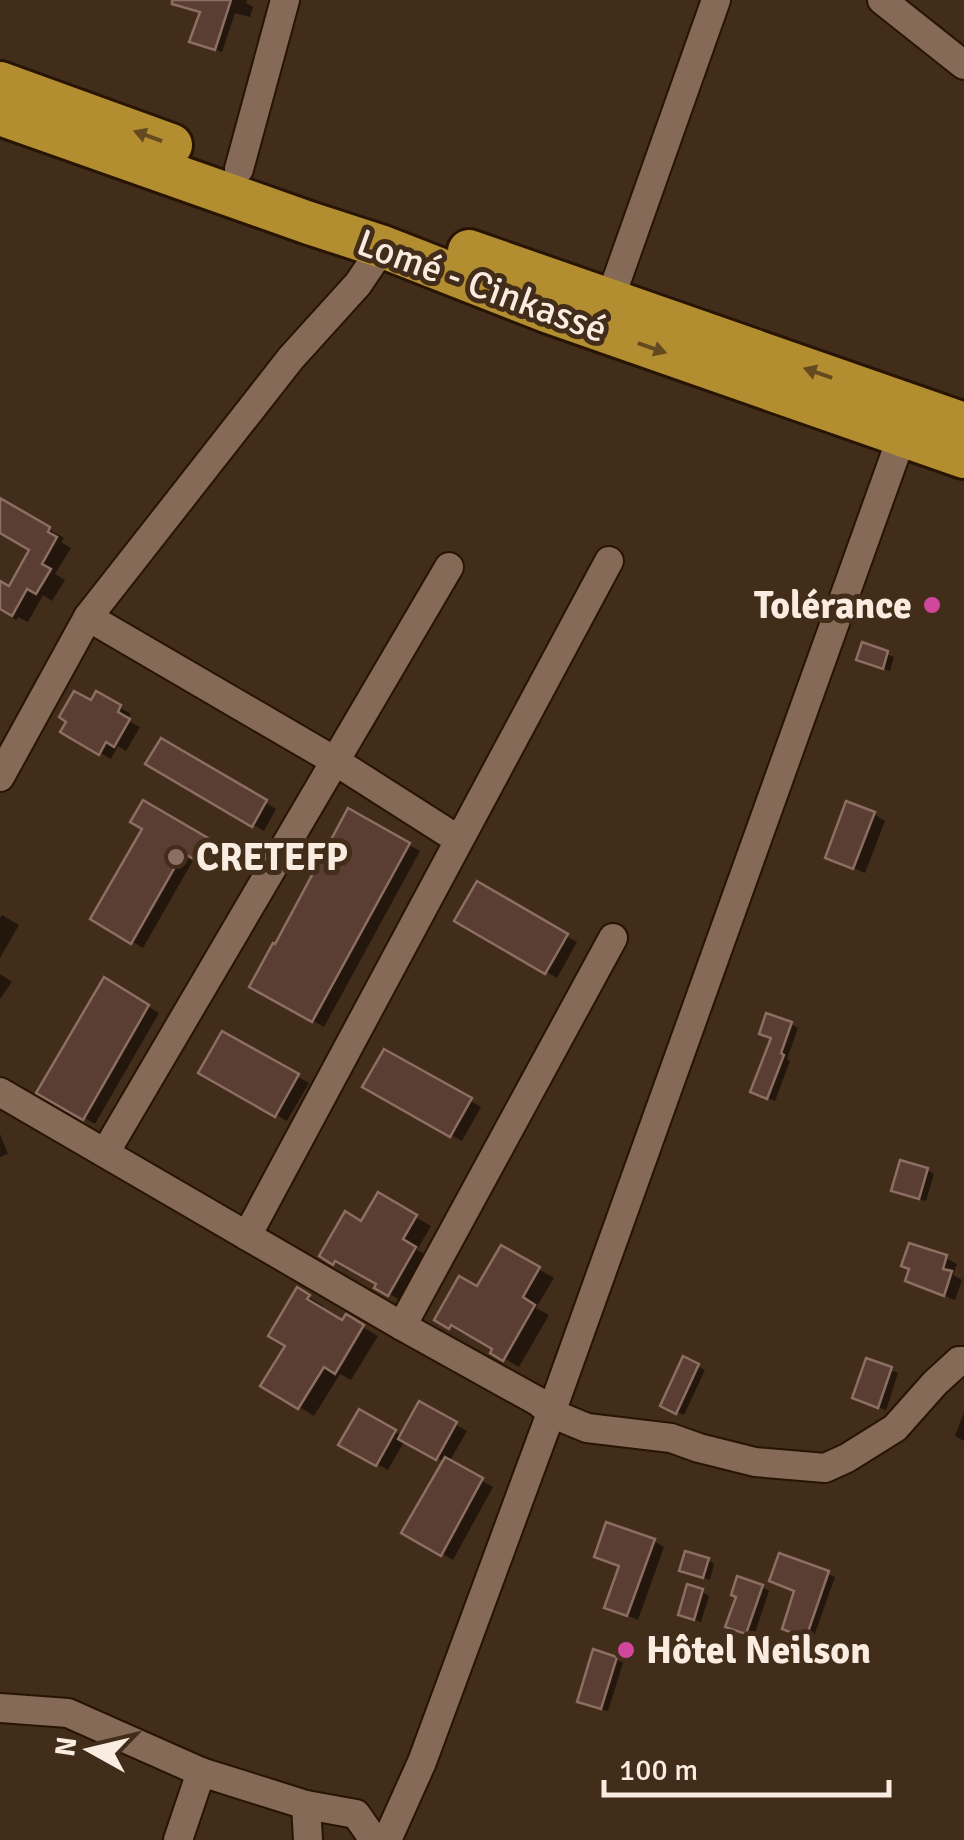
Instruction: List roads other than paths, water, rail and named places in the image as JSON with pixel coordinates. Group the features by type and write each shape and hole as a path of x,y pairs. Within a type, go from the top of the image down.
{"highway":[{"name":"Lomé - Cinkassé","path":"0,82 239,169 549,312 964,457"},
{"name":"Lomé - Cinkassé","path":"0,114 309,224 388,236 610,298 964,424"}],"street":[{"path":"239,169 285,0"},
{"path":"610,298 716,0"},
{"path":"882,0 964,66"},
{"path":"0,778 88,617 291,358 358,284 388,236"},
{"path":"388,1840 422,1762 551,1413 902,436"},
{"path":"247,1236 609,561"},
{"path":"105,1153 448,567"},
{"path":"88,617 335,761 459,840"},
{"path":"402,1326 613,938"},
{"path":"0,1092 551,1413 587,1428 671,1438 755,1462 825,1468 894,1428 935,1383 959,1361 964,1361"},
{"path":"2,1696 68,1714 201,1772 306,1806 356,1814 374,1840"},
{"path":"178,1840 201,1772"},
{"path":"306,1806 308,1840"}],"place":[{"name":"Tolérance","path":"932,605"},
{"name":"CRETEFP","path":"176,857"},
{"name":"Hôtel Neilson","path":"626,1650"}]}
